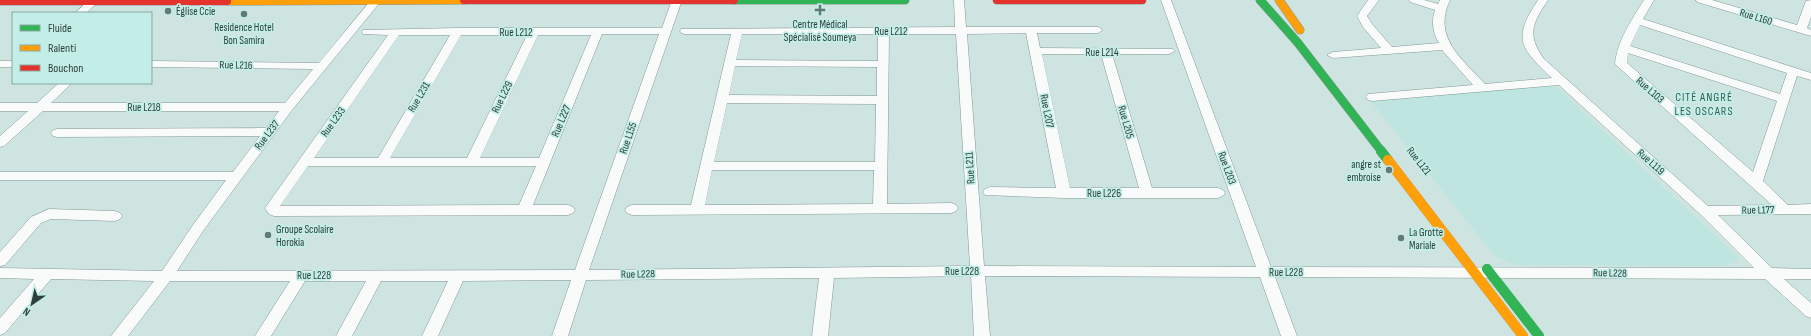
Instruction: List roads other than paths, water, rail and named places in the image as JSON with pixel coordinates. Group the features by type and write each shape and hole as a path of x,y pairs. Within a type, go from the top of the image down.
{"main road":[{"path":"0,1 905,0"},
{"path":"997,0 1142,0"},
{"path":"1260,0 1298,43 1478,266 1523,336"},
{"path":"1279,0 1306,37"},
{"path":"1289,15 1291,0"},
{"path":"1490,272 1540,336"}],"street":[{"path":"81,12 94,0"},
{"name":"Rue L211","path":"959,0 982,336"},
{"name":"Rue L203","path":"1166,0 1264,272 1289,336"},
{"path":"1374,0 1362,16 1367,25 1389,50"},
{"path":"1414,0 1443,4 1438,20 1440,33 1445,46 1482,88"},
{"name":"Rue L119","path":"1543,0 1526,28 1526,38 1531,49 1540,61 1705,211 1770,275 1811,312"},
{"name":"Rue L103","path":"1649,0 1637,21 1625,48 1621,61 1625,68 1756,182 1785,210"},
{"name":"Rue L160","path":"1702,0 1722,3 1806,32"},
{"name":"Rue L237","path":"119,336 160,276 198,228 288,107 376,1"},
{"name":"Rue L155","path":"560,336 580,275 677,1"},
{"path":"1806,32 1811,1"},
{"path":"1637,21 1811,77"},
{"name":"Rue L207","path":"1031,30 1064,193"},
{"name":"Rue L212","path":"684,31 1098,30"},
{"name":"Rue L231","path":"381,163 458,31"},
{"name":"Rue L212","path":"367,32 666,31"},
{"path":"697,210 737,31"},
{"path":"880,208 881,100 884,31"},
{"name":"Rue L233","path":"396,32 272,208 274,211 524,210"},
{"name":"Rue L229","path":"471,163 534,32"},
{"name":"Rue L227","path":"524,210 598,32"},
{"path":"1333,55 1445,46"},
{"path":"1625,48 1784,100"},
{"name":"Rue L214","path":"1036,52 1169,51"},
{"name":"Rue L205","path":"1106,52 1147,193"},
{"path":"0,64 12,64"},
{"name":"Rue L216","path":"152,64 321,66"},
{"path":"730,64 882,64"},
{"path":"1756,182 1793,71"},
{"path":"1372,97 1561,81"},
{"path":"0,144 65,84"},
{"path":"721,99 881,100"},
{"name":"Rue L218","path":"0,107 288,107"},
{"path":"57,133 269,132"},
{"path":"304,162 543,162"},
{"path":"706,166 880,166"},
{"path":"0,176 236,176"},
{"name":"Rue L226","path":"990,192 1218,193"},
{"path":"632,210 951,208"},
{"name":"Rue L177","path":"1705,211 1811,209"},
{"path":"524,210 568,210"},
{"path":"0,261 41,217 48,214 115,216"},
{"name":"Rue L228","path":"0,273 160,276 301,276 580,275 977,270 1264,272 1478,266 1490,272 1770,275 1811,274"},
{"path":"820,336 827,272"},
{"path":"0,329 48,273"},
{"path":"344,336 377,275"},
{"path":"430,336 458,275"},
{"path":"263,336 301,276"}],"place":[{"name":"Centre Médical Spécialisé Soumeya","path":"820,10"},
{"name":"Église Ccie","path":"168,11"},
{"name":"Residence Hotel Bon Samira","path":"244,14"},
{"name":"angre st embroise","path":"1389,170"},
{"name":"Groupe Scolaire Horokia","path":"268,235"},
{"name":"La Grotte Mariale","path":"1401,238"}],"district":[{"name":"CITÉ ANGRÉ LES OSCARS","path":"1704,104"}]}
